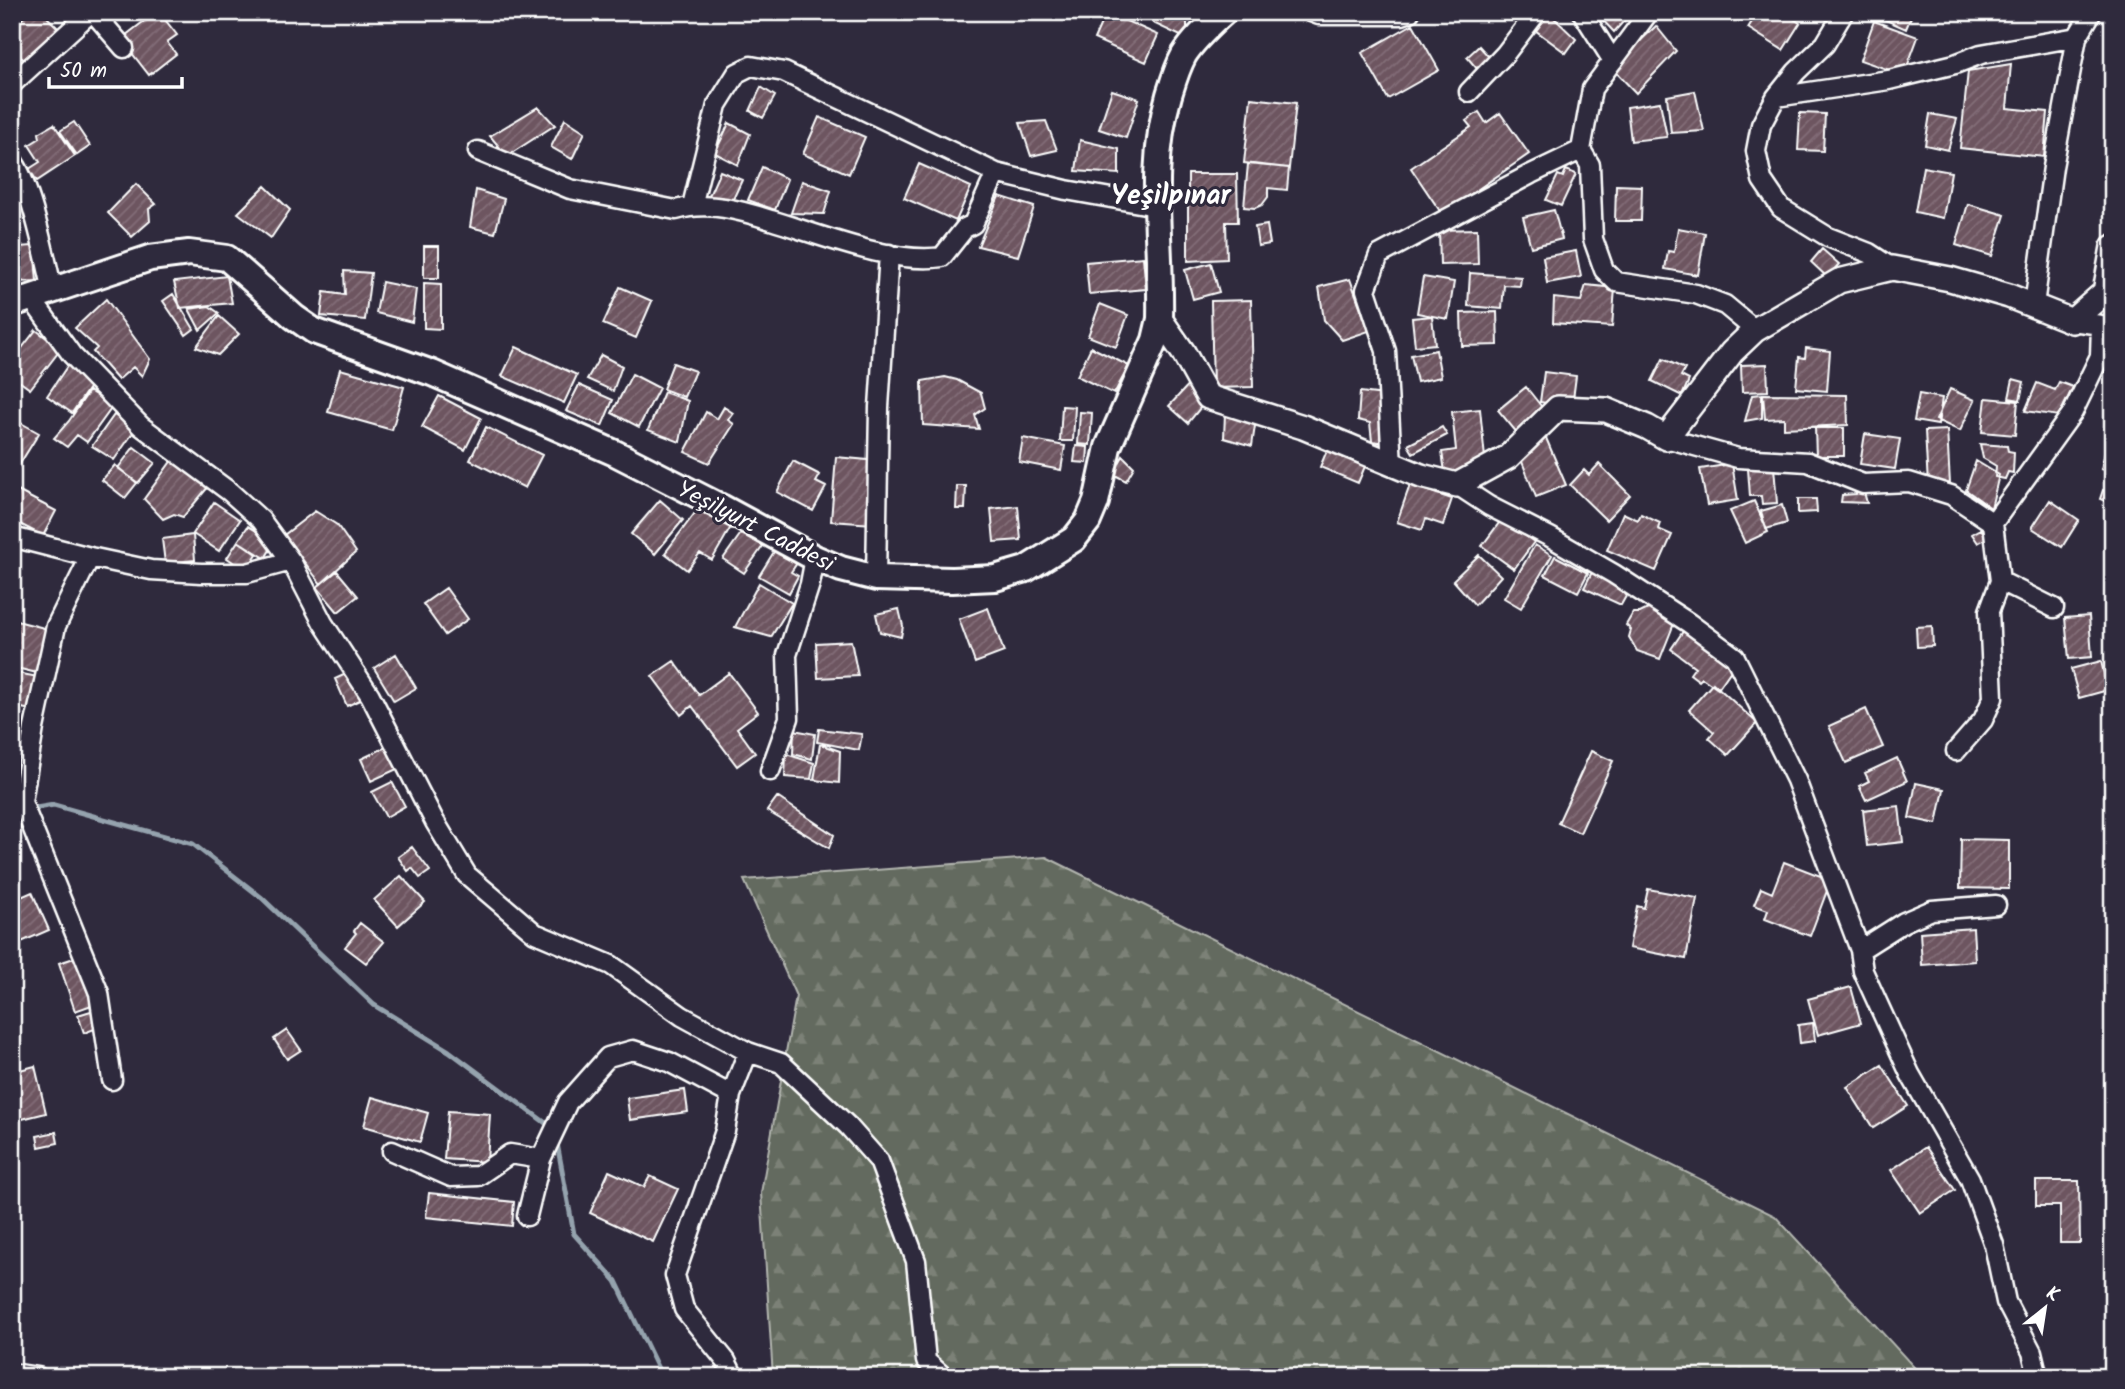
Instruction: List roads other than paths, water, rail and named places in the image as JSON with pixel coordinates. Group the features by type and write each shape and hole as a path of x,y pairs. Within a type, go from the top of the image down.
{"main road":[{"name":"Yeşilyurt Caddesi","path":"32,298 150,258 189,253 227,258 293,317 314,331 432,373 615,453 841,569 876,578 995,578 1026,569 1074,538 1088,522 1096,502 1108,447 1155,340 1160,319 1157,149 1174,79 1184,55 1224,12"}],"street":[{"path":"12,84 92,12 124,48"},
{"path":"1311,12 1319,15 1402,15 1410,12"},
{"path":"1469,92 1505,54 1537,12"},
{"path":"1582,12 1613,61"},
{"path":"1649,12 1592,89 1581,150 1590,165 1593,239 1604,270 1616,282 1696,294 1725,305 1755,330"},
{"path":"1843,12 1825,44 1776,96 1761,125 1756,151 1762,180 1781,208 1828,237 1870,253 1892,268 1951,279 2034,305 2072,321 2101,325 2100,356 2073,412 1993,523 2000,580 1989,611 1993,698 1983,720 1956,751"},
{"path":"2034,305 2053,167 2077,37 2092,12"},
{"path":"1776,96 1889,80 1955,64 1981,54 2077,37"},
{"path":"692,206 717,105 737,73 751,66 784,72 996,173 1066,190 1156,206"},
{"path":"1392,466 1386,351 1366,289 1379,255 1581,150"},
{"path":"478,151 570,189 677,211 692,206 729,208 889,254 932,258 942,257 965,228 973,223 996,173"},
{"path":"12,160 19,168 32,210 32,298 72,355 141,426 230,492 261,520 291,561 323,623 370,695 435,822 467,875 536,933 611,965 682,1016 748,1052 781,1063 848,1126 879,1161 916,1261 926,1361 944,1377"},
{"path":"2072,321 2109,295 2113,247"},
{"path":"876,578 878,407 889,254"},
{"path":"1666,438 1732,352 1755,330 1839,281 1892,268"},
{"path":"1160,319 1184,352 1208,397 1303,427 1392,466 1457,485 1489,506 1614,574 1735,657 1796,780 1860,950 1863,971 1910,1074 1970,1180 1994,1245 2006,1301 2032,1352 2038,1377"},
{"path":"1457,485 1508,457 1558,408 1606,410 1666,438 1738,458 1808,462 1863,484 1909,482 1951,495 1993,523"},
{"path":"12,537 151,570 247,573 291,561"},
{"path":"90,557 56,626 34,728 21,806 99,993 112,1080"},
{"path":"770,771 789,718 787,655 810,584 815,558"},
{"path":"2000,580 2054,608"},
{"path":"1860,950 1904,922 1932,910 1996,905"},
{"path":"527,1216 541,1159 568,1102 608,1057 633,1050 669,1062 732,1096"},
{"path":"734,1377 726,1362 684,1309 674,1275 725,1131 732,1096 748,1052"},
{"path":"392,1151 451,1177 478,1176 509,1154 541,1159"},
{"path":"12,1374 38,1377"}],"waterway":[{"path":"12,812 54,805 193,844 262,898 374,1005 449,1051 551,1127"},
{"path":"556,1138 574,1234 616,1281 662,1377"}],"district":[{"name":"Yeşilpınar","path":"1171,194"}]}
